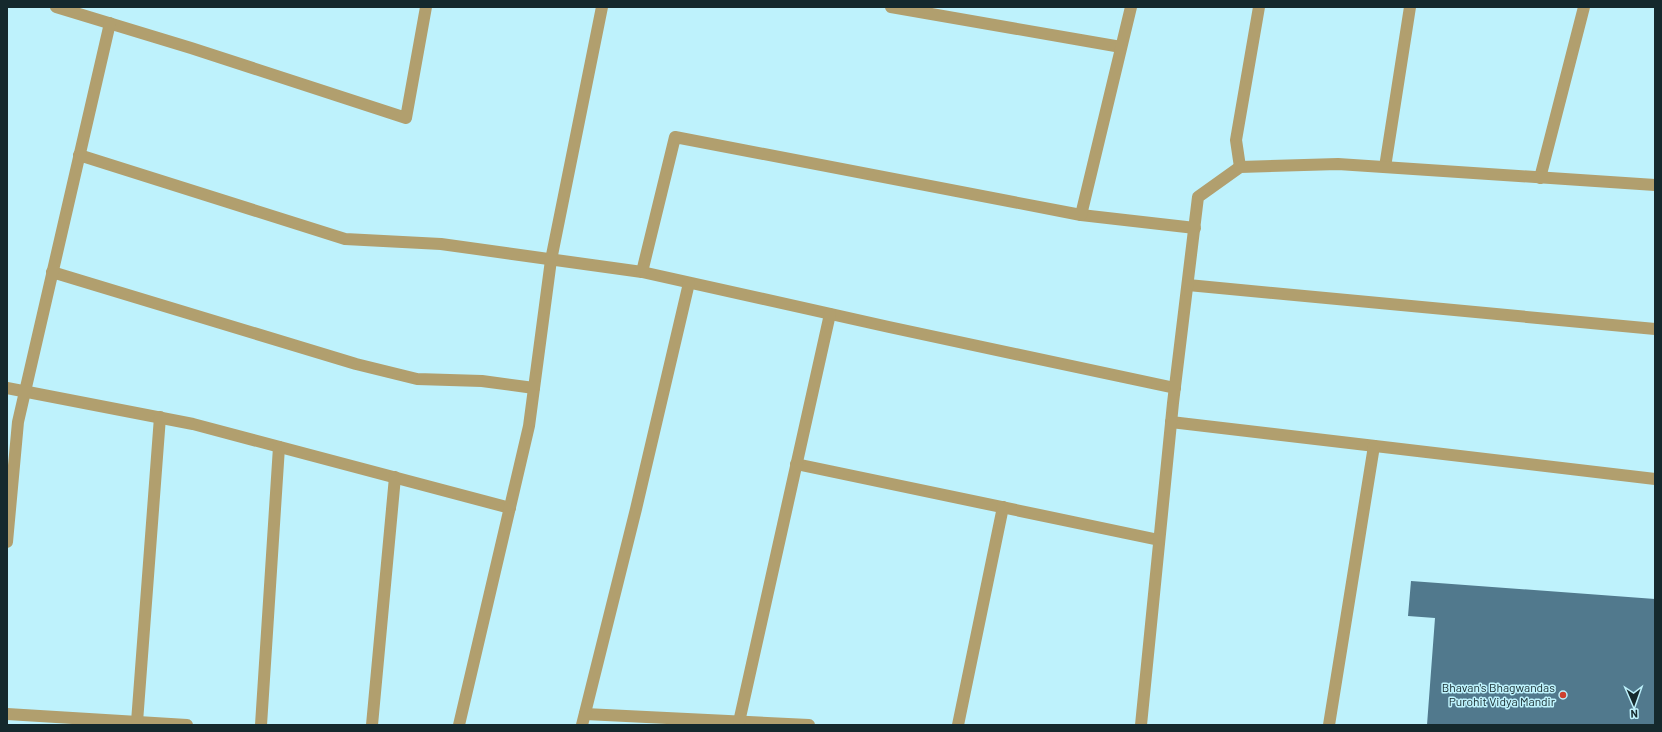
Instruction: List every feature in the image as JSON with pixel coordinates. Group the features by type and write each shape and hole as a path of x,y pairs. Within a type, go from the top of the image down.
{"street":[{"path":"56,7 406,118 426,7"},
{"path":"459,725 529,426 551,260 602,7"},
{"path":"891,7 1122,47"},
{"path":"1082,215 1131,7"},
{"path":"1240,167 1236,140 1259,7"},
{"path":"1385,168 1410,7"},
{"path":"1540,178 1584,7"},
{"path":"7,542 18,422 110,23"},
{"path":"642,272 675,137 1082,215 1195,228"},
{"path":"79,155 345,239 441,244 642,272 1175,388"},
{"path":"1141,725 1171,422 1198,197 1240,167 1338,164 1655,185"},
{"path":"52,272 356,364 417,379 482,381 534,388"},
{"path":"689,283 636,509 584,719 809,725"},
{"path":"1188,285 1655,329"},
{"path":"739,722 830,314"},
{"path":"7,388 193,424 510,508"},
{"path":"137,722 160,417"},
{"path":"1171,422 1655,479"},
{"path":"1329,725 1374,446"},
{"path":"261,725 279,447"},
{"path":"796,464 1159,540"},
{"path":"372,725 394,477"},
{"path":"958,725 1003,507"},
{"path":"7,714 187,725"}],"building":[{"path":"1411,581 1655,599 1655,725 1427,725 1435,618 1408,616"}],"place":[{"name":"Bhavan's Bhagwandas Purohit Vidya Mandir","path":"1563,695"}]}
